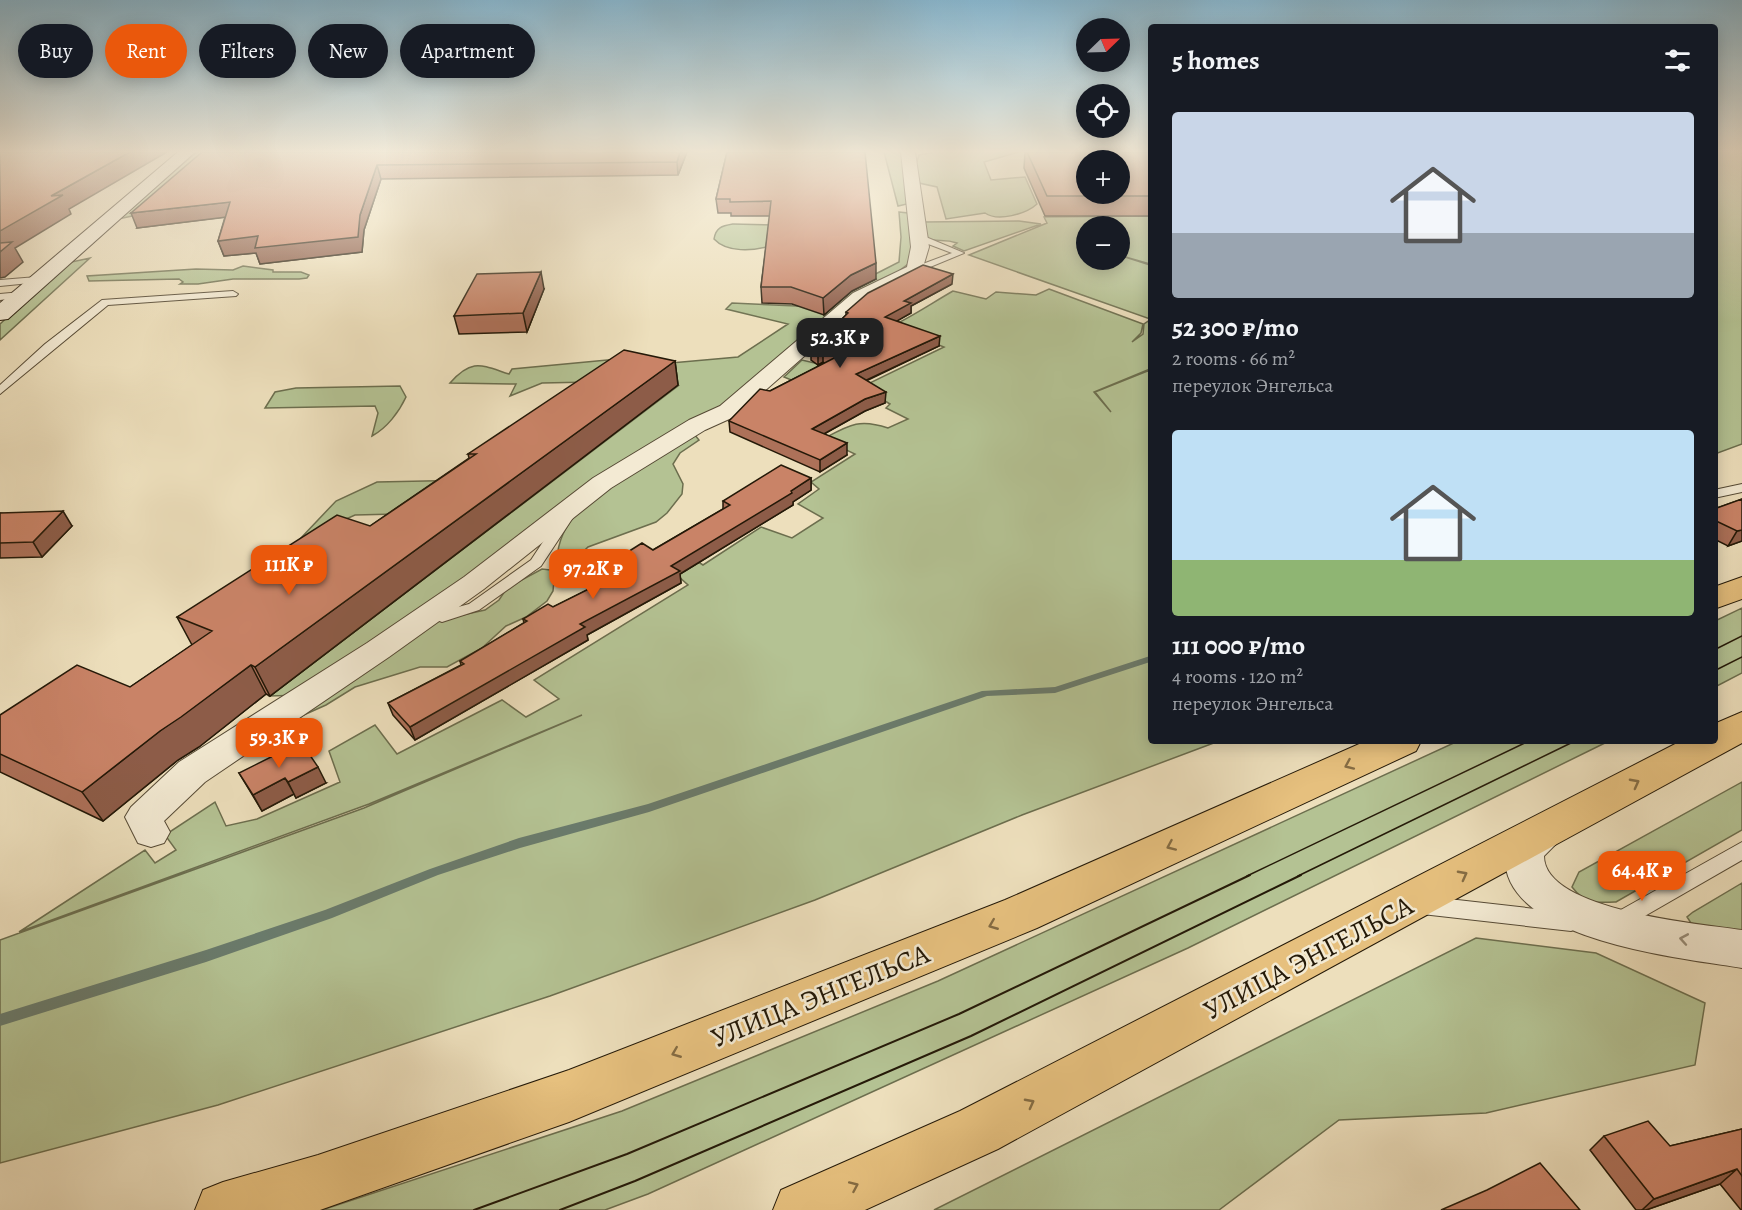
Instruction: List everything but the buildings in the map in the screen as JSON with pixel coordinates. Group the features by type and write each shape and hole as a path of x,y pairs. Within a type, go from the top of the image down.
{"main road":[{"path":"1718,596 1742,587"},
{"name":"УЛИЦА ЭНГЕЛЬСА","path":"1718,739 1742,726"},
{"name":"УЛИЦА ЭНГЕЛЬСА","path":"223,1210 318,1183 569,1096 1021,914 1395,744"},
{"name":"УЛИЦА ЭНГЕЛЬСА","path":"801,1210 980,1130 1708,744"}],"street":[{"path":"0,314 121,208"},
{"path":"150,832 144,817 192,772 247,738 474,583 602,483 697,425 728,411 860,297 915,270 920,247 915,208"},
{"path":"1543,833 1527,846 1524,863 1532,881 1553,901 1578,915 1610,926 1742,949"}],"lane":[{"path":"915,270 960,253 918,237"},
{"path":"0,283 37,280"},
{"path":"0,391 49,346 105,302 233,294"},
{"path":"0,297 21,295"},
{"path":"1718,493 1742,488"},
{"path":"1409,903 1610,926 1742,850"}],"green space":[{"path":"130,208 145,208 137,215 118,219"},
{"path":"943,208 1031,208 1004,217 985,213 946,219"},
{"path":"1718,208 1742,208 1742,444 1718,453"},
{"path":"899,212 908,213 912,253 908,264 733,400 303,695 270,696 678,386 591,382 542,383 510,396 516,384 450,383 458,375 477,366 509,374 512,369 618,359 637,366 738,357 788,324 726,309 732,303 819,307 854,285 899,262 901,237"},
{"path":"1130,216 1148,216 1148,263 1130,258"},
{"path":"1044,217 1076,217 1076,270 1130,270 1130,259 1148,264 1148,318 969,255 1047,223"},
{"path":"1019,221 1041,224 964,251 953,246 957,243 925,238 923,222"},
{"path":"733,224 777,225 770,246 740,250 726,247 714,239 720,228"},
{"path":"90,258 0,340 0,324 67,263"},
{"path":"243,266 273,270 273,272 301,272 309,275 307,278 299,279 233,279 198,284 180,284 183,282 179,279 89,281 87,276 196,269 233,270"},
{"path":"1049,289 1143,324 1141,333 1132,342 1143,334 1144,324 1148,321 1148,370 1094,392 1111,412 1095,392 1148,371 1148,744 1211,744 1022,815 815,900 550,996 218,1105 0,1163 0,940 364,808 582,715 369,804 19,932 145,850 155,863 176,850 165,835 215,802 226,826 257,819 340,782 329,751 375,725 397,754 502,700 526,717 559,699 534,680 688,585 659,559 677,548 703,565 761,527 792,538 823,518 798,504 819,489 811,482 855,454 823,439 854,424 862,423 888,428 908,419 886,408 890,404 862,387 825,394 784,377 802,360 844,370 870,383 944,347 892,326 953,291 986,299 996,292 1036,295"},
{"path":"400,386 406,397 403,403 388,424 372,436 378,413 375,406 265,408 275,392 296,388"},
{"path":"694,434 699,440 680,453 673,464 683,484 682,494 667,513 656,522 588,547 554,580 553,591 547,601 526,617 506,626 482,648 447,667 420,667 355,687 326,705 279,726 435,621 485,610 499,600 507,588 542,569 550,570 557,561 559,545 565,531 583,507 608,488"},
{"path":"472,480 437,513 355,515 299,540 336,501 377,482"},
{"path":"1742,608 1742,673 1718,685 1718,620"},
{"path":"1452,744 1603,744 1188,948 648,1194 605,1210 322,1210 622,1111 938,981"},
{"path":"1742,782 1742,830 1616,902 1591,901 1582,897 1572,887 1579,872"},
{"path":"1742,883 1742,937 1691,923 1687,917 1693,912"},
{"path":"1476,938 1596,953 1705,1003 1695,1065 1486,1113 1339,1120 1219,1210 934,1210"}],"waterway":[{"path":"0,1020 206,956 328,914 434,872 519,843 649,808 986,693 1055,690 1148,660"}],"tram line":[{"path":"1718,648 1742,636"},
{"path":"1718,669 1742,657"},
{"path":"1247,876 1523,744"},
{"path":"1298,876 1569,744"},
{"path":"474,1210 627,1154 959,1014 1250,875"},
{"path":"560,1210 635,1181 971,1036 1301,875"}]}
